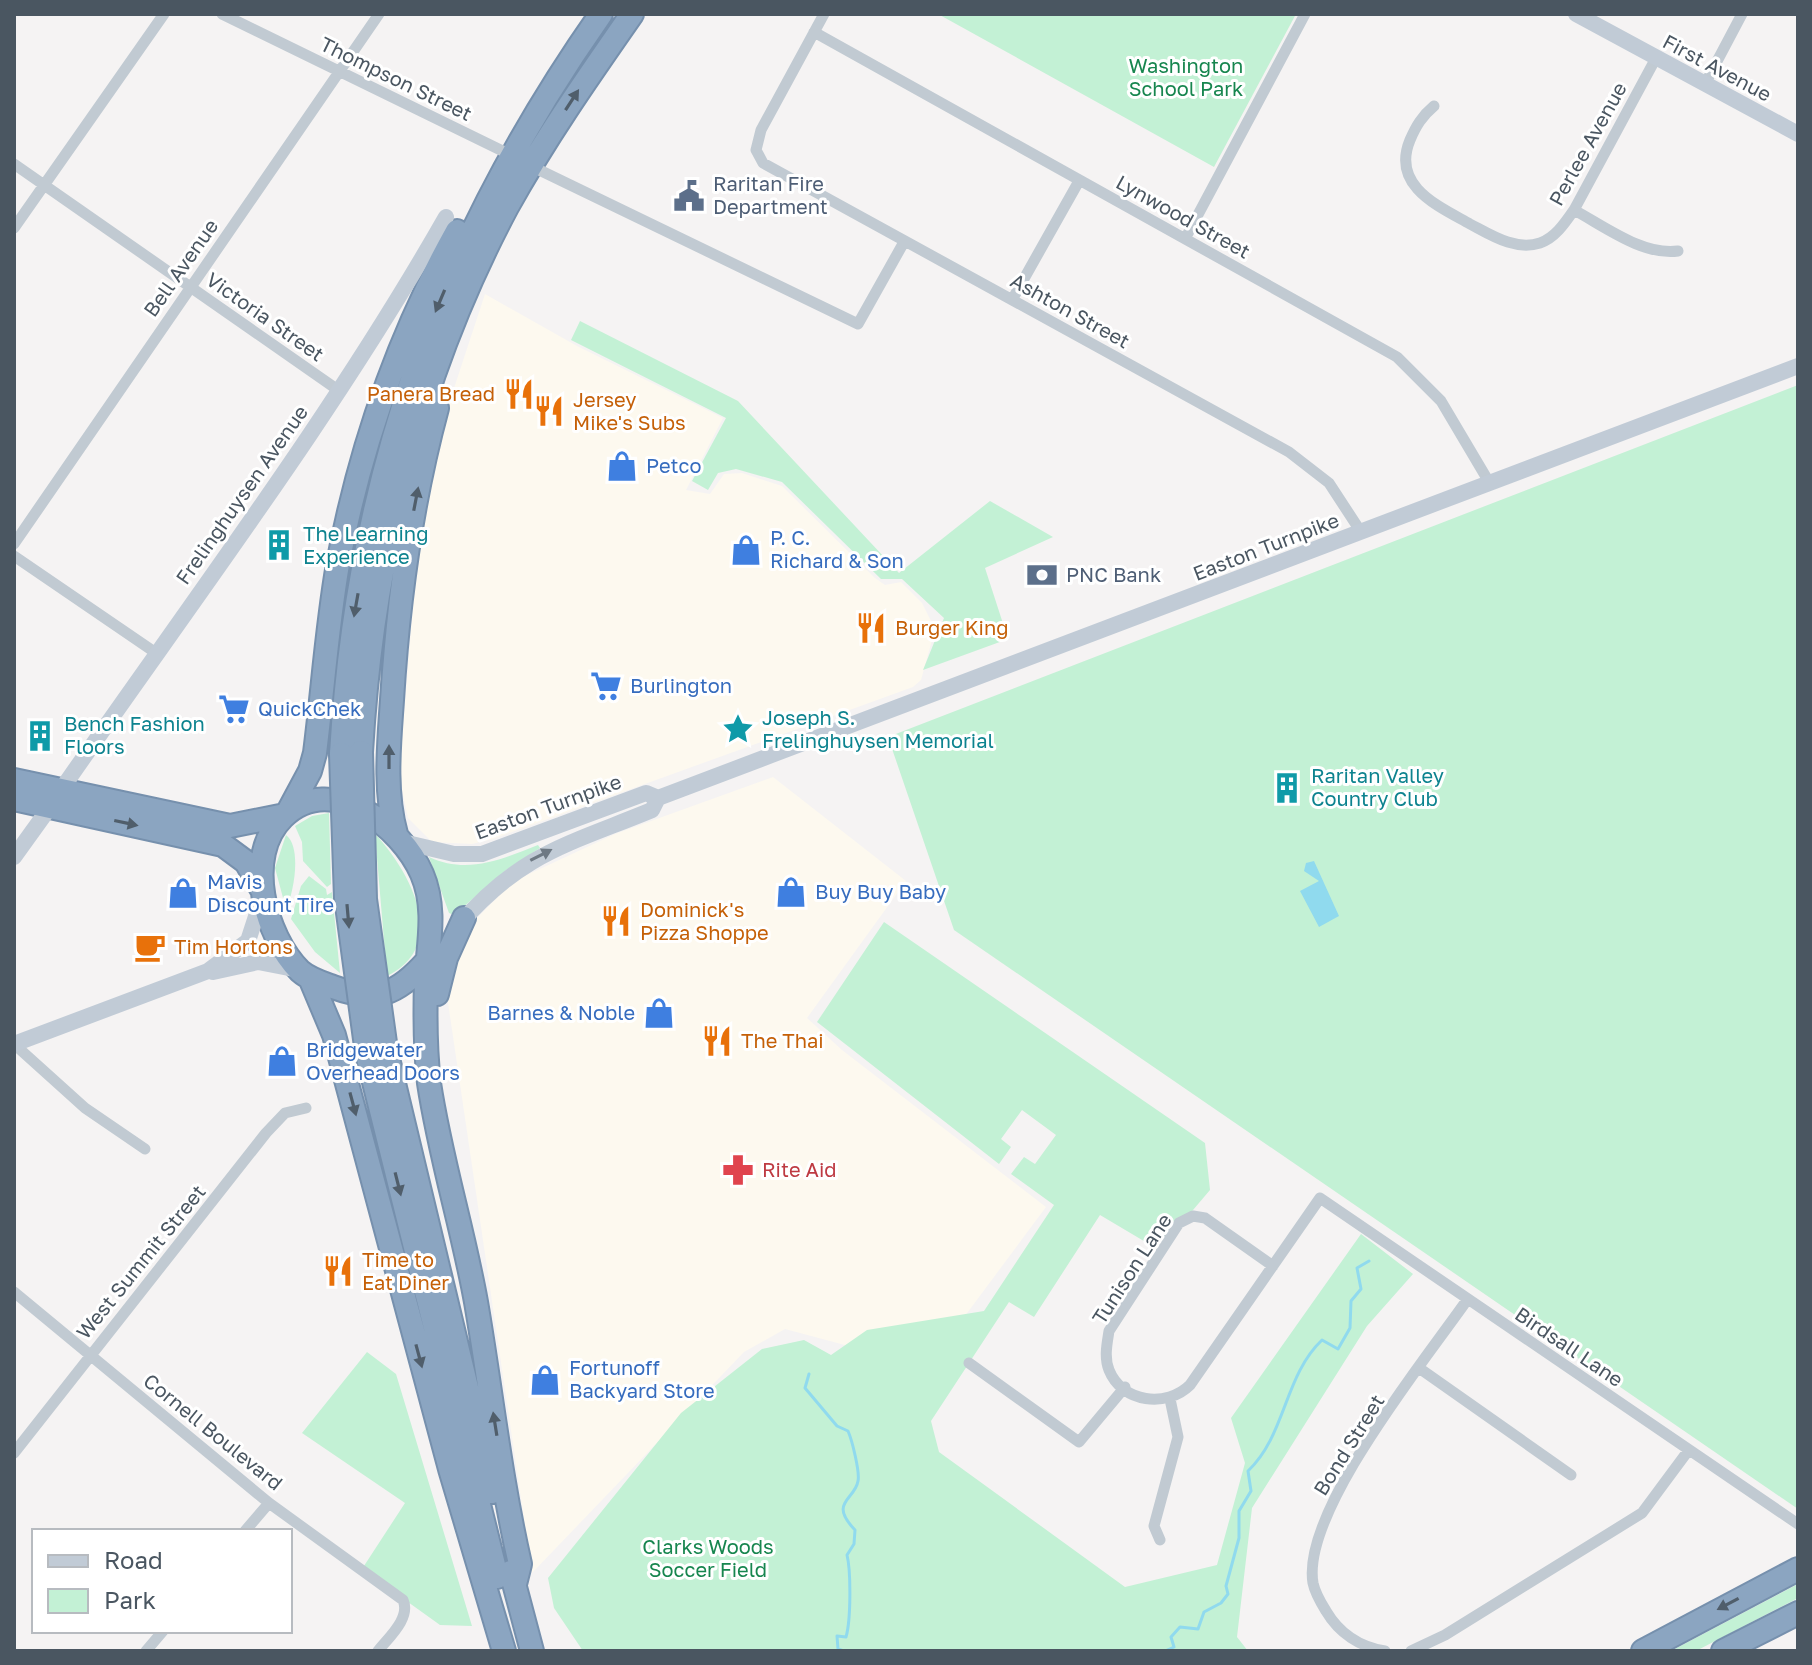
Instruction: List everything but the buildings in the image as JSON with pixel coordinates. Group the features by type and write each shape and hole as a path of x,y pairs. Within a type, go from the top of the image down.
{"highway":[{"path":"516,1651 377,1052 346,898 351,631 367,540 416,361 453,272 511,155 601,14"},
{"path":"351,753 382,560 437,366 486,250 531,166 632,14"},
{"path":"262,892 266,844 310,771 315,753 338,564 364,455 380,404 399,350 436,269 486,182 511,155"},
{"path":"399,838 389,802 389,746 404,566 433,425 458,333 486,250"},
{"path":"14,780 56,798 223,845 246,862 262,892 269,917 305,974 334,1035 450,1469 504,1651"},
{"path":"14,799 56,798 230,826 286,814 321,801 345,802 371,814 399,838 418,865 429,897 431,921 425,1031 429,1084 475,1298 520,1564 515,1584"},
{"path":"448,1174 453,1154 436,1020 441,972 464,918"},
{"path":"305,974 355,995 381,995 405,984 427,961"},
{"path":"377,1052 532,1651"},
{"path":"1643,1651 1798,1569"},
{"path":"1723,1651 1798,1613"}],"main road":[{"name":"First Avenue","path":"1576,14 1600,20 1656,58 1798,134"},
{"name":"Frelinghuysen Avenue","path":"14,857 338,390 400,298 446,217"},
{"name":"Easton Turnpike","path":"427,961 501,881 529,861 652,810 658,798 1798,366"},
{"name":"Easton Turnpike","path":"399,838 454,854 482,854 646,793 658,798"},
{"path":"14,1044 208,971 248,941 257,924 262,892"},
{"path":"208,971 221,973 258,962 305,974"}],"street":[{"path":"14,228 164,14"},
{"name":"Thompson Street","path":"222,14 511,155"},
{"name":"Bell Avenue","path":"14,544 379,14"},
{"path":"814,32 824,14"},
{"path":"1185,239 1305,14"},
{"path":"1705,84 1742,14"},
{"name":"Ashton Street","path":"814,32 758,138 757,155 768,167 1312,466 1329,483 1361,532"},
{"name":"Lynwood Street","path":"814,32 1397,357 1441,401 1489,482"},
{"name":"Perlee Avenue","path":"1434,106 1414,130 1405,163 1409,179 1432,203 1492,236 1525,246 1541,243 1552,236 1574,210 1656,58"},
{"name":"Victoria Street","path":"14,164 338,390"},
{"path":"531,166 858,324 904,242"},
{"path":"1012,300 1079,181"},
{"path":"1574,210 1646,247 1663,253 1678,251"},
{"path":"14,556 156,653"},
{"path":"14,1044 85,1108 145,1149"},
{"name":"West Summit Street","path":"14,1453 266,1133 285,1113 306,1108"},
{"name":"Birdsall Lane","path":"1273,1266 1320,1198 1798,1524"},
{"name":"Tunison Lane","path":"1125,1387 1109,1370 1106,1351 1109,1331 1179,1223 1193,1216 1205,1218 1273,1266"},
{"path":"969,1363 1079,1442 1125,1387 1148,1400 1170,1399 1190,1385 1273,1266"},
{"name":"Cornell Boulevard","path":"14,1292 269,1503 396,1592 406,1605 406,1613 378,1651"},
{"name":"Bond Street","path":"1385,1651 1357,1642 1332,1621 1313,1584 1313,1570 1328,1513 1358,1456 1467,1300"},
{"path":"1419,1368 1571,1475"},
{"path":"1160,1540 1154,1526 1178,1437 1170,1399"},
{"path":"1411,1651 1445,1635 1642,1513 1688,1451"},
{"path":"247,1529 269,1503"},
{"path":"1756,1590 1798,1559"},
{"path":"146,1651 161,1633"}],"shaded area":[{"path":"485,294 577,346 723,418 686,490 710,494 724,474 742,473 782,486 875,578 885,585 901,582 922,603 932,623 932,640 921,680 913,687 493,839 472,844 432,842 408,818 399,776 413,606 433,452"},
{"path":"773,777 906,881 807,1018 842,1050 1046,1207 927,1367 785,1329 744,1352 532,1573 446,989 472,923 514,881 615,834"}],"green space":[{"name":"Washington School Park","path":"938,14 1296,14 1214,167"},
{"path":"580,321 738,401 899,573 990,501 1053,537 985,568 1008,639 923,670 944,618 902,579 881,579 782,482 736,469 718,473 708,490 692,481 726,418 571,340"},
{"path":"1798,385 1798,1509 954,930 888,737"},
{"path":"329,813 331,884 327,887 303,861 302,842 295,826 312,816"},
{"path":"375,834 411,887 418,907 420,927 417,946 406,962 387,976"},
{"path":"286,835 294,849 295,859 294,882 286,909 275,868"},
{"path":"538,845 540,848 506,870 454,915 449,913 429,857 457,865 471,865 498,860"},
{"path":"309,876 326,889 327,895 332,892 340,973 315,952 291,919 301,886"},
{"name":"Clarks Woods Soccer Field","path":"884,922 1205,1143 1210,1190 1159,1250 1100,1215 1034,1317 1009,1302 931,1421 939,1452 1125,1587 1217,1565 1245,1463 1231,1418 1361,1234 1413,1274 1367,1326 1252,1508 1237,1637 1248,1651 583,1651 554,1608 548,1578 681,1413 762,1349 804,1340 831,1355 867,1330 984,1311 1054,1205 1011,1174 1024,1157 1035,1164 1056,1135 1022,1110 1001,1139 1011,1147 999,1164 817,1022"},
{"path":"367,1352 396,1374 472,1626 440,1625 362,1569 405,1503 302,1433"},
{"path":"1798,1584 1798,1598 1696,1651 1671,1651"}],"water":[{"path":"1314,861 1339,916 1319,927 1300,891 1319,881 1304,871 1306,863"}],"waterway":[{"path":"1165,1651 1174,1647 1171,1637 1180,1627 1198,1629 1204,1612 1221,1603 1228,1594 1226,1586 1239,1538 1239,1511 1251,1491 1248,1471 1261,1457 1270,1440 1309,1354 1322,1340 1338,1349 1350,1328 1351,1301 1361,1289 1357,1268 1369,1261"},
{"path":"809,1374 805,1388 837,1426 848,1431 858,1471 856,1487 843,1507 847,1521 855,1530 854,1544 847,1555 850,1596 848,1629 846,1637 837,1636 838,1649 844,1651"}],"place":[{"name":"Raritan Fire Department","path":"689,196"},
{"name":"Panera Bread","path":"519,394"},
{"name":"Jersey Mike's Subs","path":"549,411"},
{"name":"Petco","path":"622,466"},
{"name":"The Learning Experience","path":"279,545"},
{"name":"P. C. Richard & Son","path":"746,550"},
{"name":"PNC Bank","path":"1042,575"},
{"name":"Burger King","path":"871,628"},
{"name":"Burlington","path":"606,686"},
{"name":"QuickChek","path":"234,709"},
{"name":"Joseph S. Frelinghuysen Memorial","path":"738,729"},
{"name":"Bench Fashion Floors","path":"40,736"},
{"name":"Raritan Valley Country Club","path":"1287,788"},
{"name":"Buy Buy Baby","path":"791,892"},
{"name":"Mavis Discount Tire","path":"183,893"},
{"name":"Dominick's Pizza Shoppe","path":"616,921"},
{"name":"Tim Hortons","path":"150,947"},
{"name":"Barnes & Noble","path":"659,1013"},
{"name":"The Thai","path":"717,1041"},
{"name":"Bridgewater Overhead Doors","path":"282,1061"},
{"name":"Rite Aid","path":"738,1170"},
{"name":"Time to Eat Diner","path":"338,1271"},
{"name":"Fortunoff Backyard Store","path":"545,1380"}]}
